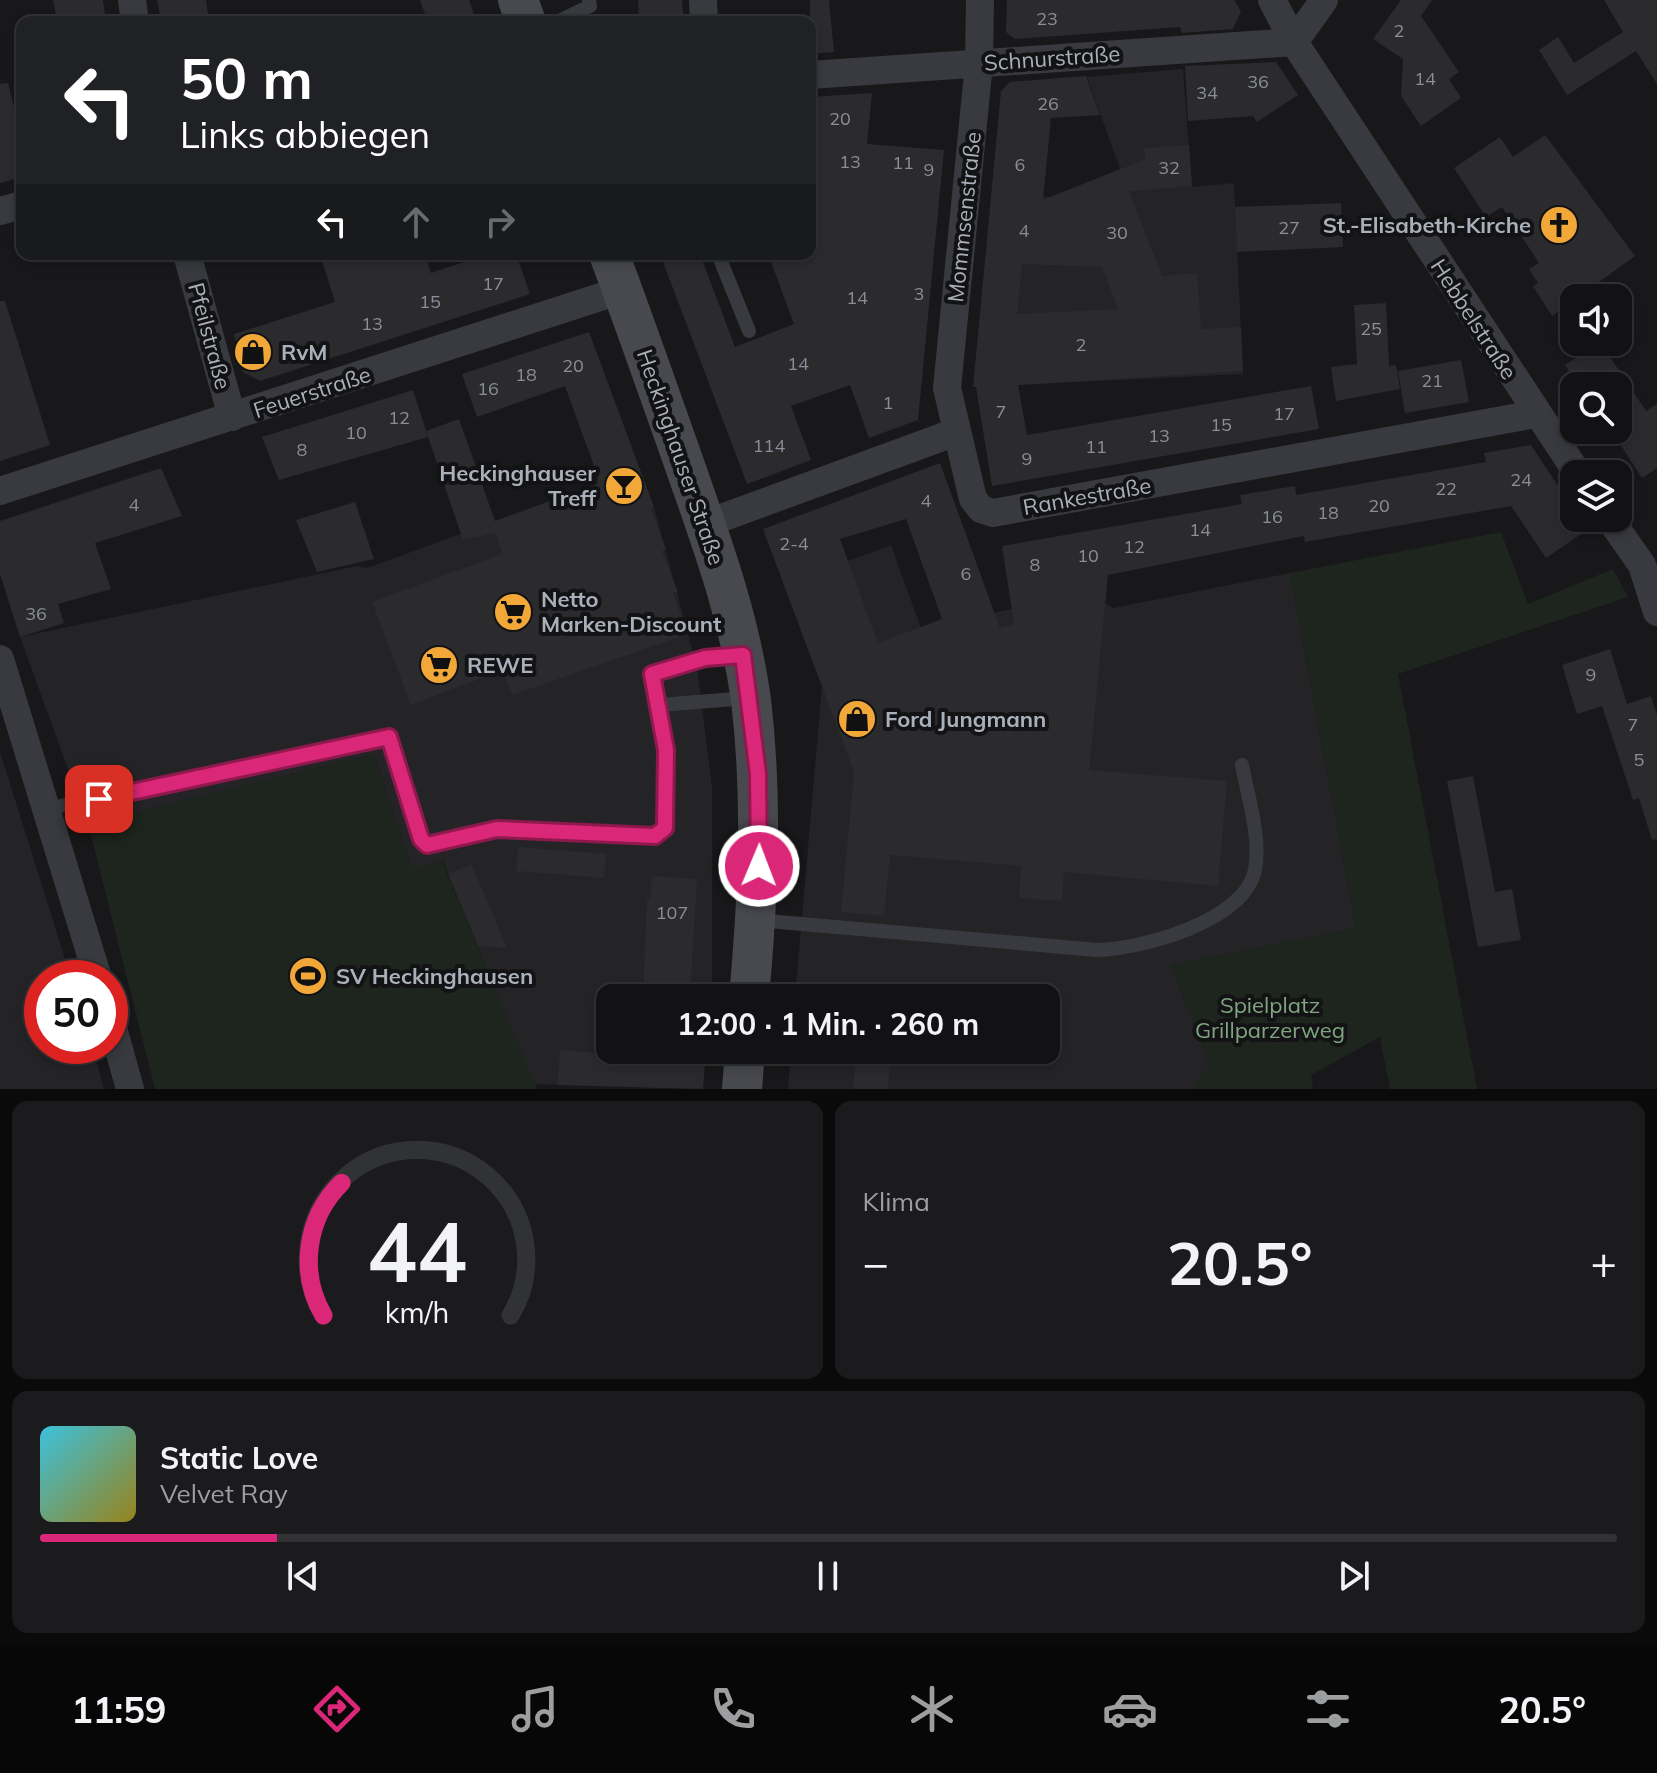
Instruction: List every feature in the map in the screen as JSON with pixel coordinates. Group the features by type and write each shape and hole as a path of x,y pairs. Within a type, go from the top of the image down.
{"main road":[{"name":"Heckinghauser Straße","path":"616,272 730,598 743,655 750,698 761,839 750,984"},
{"path":"742,1089 744,1064"}],"street":[{"name":"Mommsenstraße","path":"956,432 947,388 979,63 980,0"},
{"name":"Hebbelstraße","path":"1272,0 1294,42 1568,460"},
{"path":"1294,42 1324,0"},
{"name":"Schnurstraße","path":"816,75 1294,42"},
{"name":"Pfeilstraße","path":"189,260 232,417"},
{"name":"Feuerstraße","path":"0,491 232,417 616,272"},
{"name":"Rankestraße","path":"956,432 973,499 981,509 993,513 1535,414"},
{"path":"705,524 956,432"},
{"path":"1619,532 1642,565 1657,612"},
{"path":"0,659 92,960"},
{"path":"123,1064 130,1089"}],"lane":[{"path":"568,16 592,2"},
{"path":"720,260 749,331"},
{"path":"46,809 389,737 421,839 427,845 497,829 655,836 665,828 666,750 652,674 705,658 743,655"},
{"path":"660,705 750,698"},
{"path":"756,920 1097,950 1144,945 1188,929 1235,901 1249,888 1255,868 1255,841 1242,765"}],"shaded area":[{"path":"1183,69 1192,187 1234,183 1243,374 974,387 992,193 1050,197 1120,169 1087,77"},
{"path":"654,507 697,668 712,787 712,984 596,984 596,1064 705,1064 702,1089 534,1084 443,861 412,869 374,754 88,824 20,637 357,566 367,568 524,511 540,550"},
{"path":"891,545 921,628 1089,593 1113,608 1290,573 1356,928 1171,965 1210,1066 1192,1089 788,1089 790,1064 1060,1064 1060,984 796,984 822,686 784,585"},
{"path":"0,752 65,960 24,960 24,1064 97,1064 104,1089 0,1089"}],"green space":[{"name":"Spielplatz Grillparzerweg","path":"1501,532 1528,604 1613,569 1628,597 1398,674 1477,1089 1390,1089 1380,1037 1311,1075 1313,1089 1192,1089 1210,1066 1171,965 1356,928 1290,573"},
{"name":"SV Heckinghausen","path":"374,754 412,869 442,861 537,1089 155,1089 128,982 128,960 122,960 88,824"}],"building":[{"path":"53,0 103,0 105,16 56,16"},
{"path":"157,0 206,0 208,16 160,16"},
{"path":"420,0 469,0 475,16 426,16"},
{"path":"638,0 682,0 683,16 639,16"},
{"path":"810,0 829,0 834,52 816,54 816,16 810,16"},
{"path":"1007,0 1234,0 1241,11 1233,29 1182,33 1180,27 1015,39 1006,32"},
{"path":"1401,0 1432,0 1421,16 1459,72 1449,79 1461,98 1421,126 1401,96 1403,59 1373,39"},
{"path":"1604,0 1657,0 1657,84 1636,51 1567,95 1539,50 1558,37 1574,63 1623,32"},
{"path":"1276,62 1298,95 1257,122 1253,116 1188,121 1185,66"},
{"path":"1086,76 1100,115 1051,118 1043,200 1146,159 1143,148 1189,145 1192,186 1129,191 1162,276 1197,273 1201,329 1241,327 1243,371 1018,385 1027,435 1311,386 1319,429 992,486 976,387 973,387 1001,91 1010,82","holes":["1022,264 1102,267 1118,309 1017,314"]},
{"path":"8,83 16,114 16,179 0,183 0,84"},
{"path":"872,93 867,144 944,150 918,420 869,438 850,385 791,406 811,460 747,484 662,260 702,260 735,347 794,324 770,260 816,260 816,97"},
{"name":"St.-Elisabeth-Kirche","path":"1545,135 1635,256 1596,284 1560,284 1560,310 1552,316 1533,286 1538,283 1529,269 1539,263 1502,207 1486,217 1454,168 1500,137 1513,157"},
{"path":"1341,203 1343,247 1237,252 1235,207"},
{"path":"322,260 427,260 431,273 470,260 518,260 530,294 260,381 243,372 234,334 335,302"},
{"path":"0,301 5,301 50,445 0,461"},
{"path":"1386,303 1389,366 1396,365 1400,389 1336,401 1331,367 1357,364 1354,305"},
{"path":"589,332 654,507 651,508 666,549 662,551 678,592 673,593 688,634 512,695 503,670 411,705 372,602 502,554 496,533 463,540 426,431 459,419 495,521 597,484 598,477 565,386 477,417 462,374"},
{"path":"1579,356 1609,356 1620,372 1570,372 1565,365"},
{"path":"1461,360 1469,402 1405,413 1398,371"},
{"path":"413,390 428,437 279,480 262,437"},
{"path":"1632,390 1646,411 1657,404 1657,468 1642,478 1620,444 1632,444"},
{"path":"1531,445 1560,489 1560,532 1584,532 1546,558 1511,506 1305,542 1304,536 1108,575 1089,770 1227,781 1218,886 1064,872 1062,901 1019,898 1021,866 890,855 884,916 841,912 854,772 763,529 940,463 1000,628 1014,624 1002,546 1242,504 1240,495 1295,486 1296,495 1486,462 1484,453","holes":["906,519 942,619 878,643 840,539"]},
{"path":"161,468 182,516 95,543 111,589 58,604 64,623 20,637 0,574 0,521"},
{"path":"355,502 374,559 317,572 296,520"},
{"path":"1610,649 1627,704 1651,696 1657,715 1657,839 1652,840 1639,798 1633,800 1602,706 1577,714 1562,665"},
{"path":"1473,776 1495,892 1512,889 1521,940 1478,947 1447,781"},
{"path":"518,847 606,854 604,878 516,871"},
{"path":"471,864 507,948 478,946 448,874"},
{"path":"652,876 697,879 691,984 644,984 647,899 650,899"},
{"path":"560,1050 596,1053 596,1064 705,1064 703,1089 558,1085"},
{"path":"856,1064 890,1064 888,1089 853,1089"}],"place":[{"name":"St.-Elisabeth-Kirche","path":"1559,225"},
{"name":"RvM","path":"253,352"},
{"name":"Heckinghauser Treff","path":"624,486"},
{"name":"Netto Marken-Discount","path":"513,612"},
{"name":"REWE","path":"439,665"},
{"name":"Ford Jungmann","path":"857,719"},
{"name":"SV Heckinghausen","path":"308,976"}],"route":[{"path":"99,799 389,737 421,839 427,845 497,829 655,836 665,828 666,750 652,674 705,658 743,655 758,774 759,866"}]}
